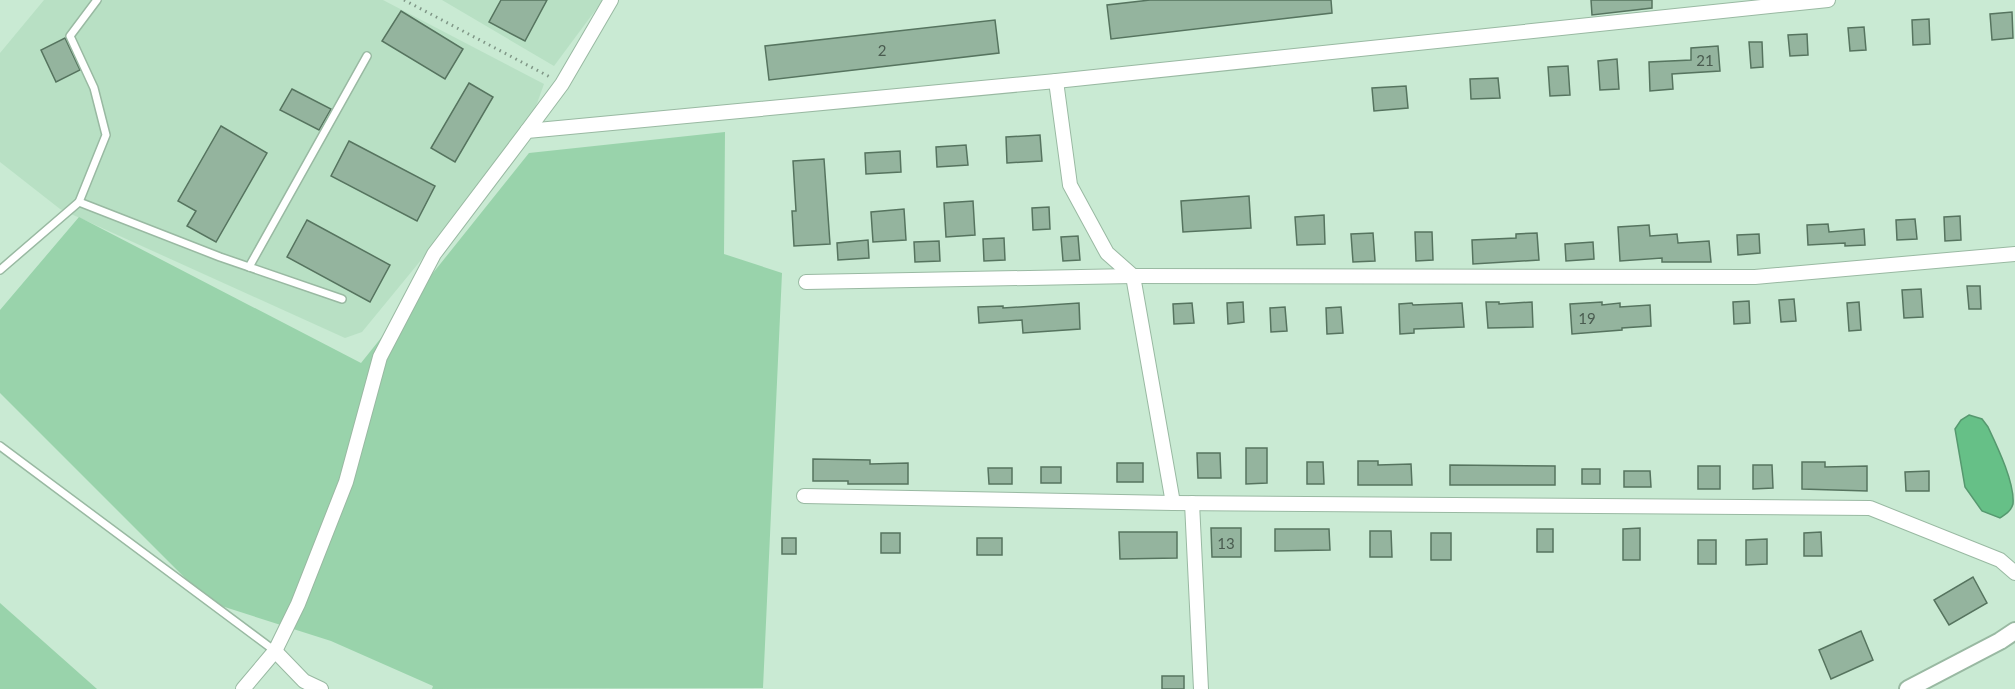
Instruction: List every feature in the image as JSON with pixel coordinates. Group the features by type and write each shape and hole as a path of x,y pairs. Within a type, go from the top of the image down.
{"street":[{"path":"243,689 275,651 298,604 346,482 380,357 434,254 562,84 611,0"},
{"path":"527,131 1056,81 1828,0"},
{"path":"1056,81 1070,185 1107,253 1133,276 1173,503"},
{"path":"806,282 1133,276 1755,277 2015,254"},
{"path":"804,496 1173,503 1870,508 2000,560 2015,573"},
{"path":"1192,503 1201,689"},
{"path":"1908,689 2015,631"},
{"path":"275,651 304,681 321,689"}],"lane":[{"path":"0,270 79,202 106,135 94,88 70,36 97,0"},
{"path":"249,267 367,56"},
{"path":"79,202 249,267 342,299"},
{"path":"0,446 275,651"}],"path":[{"path":"404,0 562,84"}],"shaded area":[{"path":"44,0 383,0 544,84 527,131 362,332 345,338 60,209 0,162 0,53"},
{"path":"442,0 603,0 554,66"},
{"path":"725,132 724,254 782,273 763,688 432,689 433,686 331,641 209,602 0,393 0,310 79,217 361,363 529,153"},
{"path":"1969,415 1982,419 1988,427 2008,475 2013,504 2010,510 2000,518 1982,511 1965,487 1955,429 1961,420"},
{"path":"0,603 97,689 0,689"}],"building":[{"path":"501,0 547,0 525,41 489,22"},
{"path":"1150,0 1331,0 1332,13 1111,39 1107,5"},
{"path":"1591,0 1652,0 1652,8 1592,15"},
{"path":"401,11 463,49 445,79 382,41"},
{"path":"2012,12 2013,38 1992,40 1990,14"},
{"path":"1929,19 1930,44 1913,45 1912,20"},
{"path":"995,20 999,53 769,80 765,46"},
{"path":"1864,27 1866,50 1850,51 1848,28"},
{"path":"1807,34 1808,55 1790,56 1788,35"},
{"path":"65,38 80,70 56,82 41,50"},
{"path":"1749,42 1762,42 1763,67 1751,68"},
{"path":"1718,46 1720,71 1672,74 1673,89 1650,91 1649,62 1691,60 1691,48"},
{"path":"1617,59 1619,89 1600,90 1598,61"},
{"path":"1568,66 1570,95 1550,96 1548,67"},
{"path":"1498,78 1500,98 1471,99 1470,79"},
{"path":"469,83 493,97 455,162 431,148"},
{"path":"1406,86 1408,108 1374,111 1372,88"},
{"path":"292,89 331,109 319,130 280,110"},
{"path":"221,126 267,153 216,242 187,226 196,211 178,201"},
{"path":"1040,135 1042,161 1007,163 1006,137"},
{"path":"349,141 435,186 417,221 331,176"},
{"path":"966,145 968,165 937,167 936,147"},
{"path":"900,151 901,172 866,174 865,153"},
{"path":"824,159 830,244 794,246 792,211 796,211 793,161"},
{"path":"1249,196 1251,228 1183,232 1181,201"},
{"path":"973,201 975,235 946,237 944,203"},
{"path":"1049,207 1050,229 1033,230 1032,208"},
{"path":"904,209 906,240 873,242 871,212"},
{"path":"1324,215 1325,244 1297,245 1295,217"},
{"path":"1960,216 1961,240 1945,241 1944,217"},
{"path":"1915,219 1917,239 1897,240 1896,220"},
{"path":"307,220 390,265 370,302 287,257"},
{"path":"1828,224 1829,232 1864,229 1865,245 1845,246 1845,243 1808,245 1807,225"},
{"path":"1649,225 1650,236 1677,234 1678,243 1709,241 1711,262 1662,262 1662,258 1620,261 1618,227"},
{"path":"1415,232 1432,232 1433,260 1416,261"},
{"path":"1373,233 1375,261 1353,262 1351,234"},
{"path":"1537,233 1539,260 1473,264 1472,240 1516,238 1516,234"},
{"path":"1759,234 1760,253 1738,255 1737,235"},
{"path":"1078,236 1080,260 1063,261 1061,237"},
{"path":"1004,238 1005,260 984,261 983,239"},
{"path":"868,240 869,258 838,260 837,243"},
{"path":"939,241 940,261 915,262 914,242"},
{"path":"1593,242 1594,259 1566,261 1565,244"},
{"path":"1967,286 1980,286 1981,309 1969,309"},
{"path":"1921,289 1923,317 1904,318 1902,290"},
{"path":"1794,299 1796,321 1781,322 1779,300"},
{"path":"1749,301 1750,323 1734,324 1733,302"},
{"path":"1243,302 1244,322 1228,324 1227,303"},
{"path":"1486,302 1499,302 1499,304 1532,302 1533,327 1488,328"},
{"path":"1602,302 1602,305 1620,303 1620,307 1650,305 1651,326 1572,334 1570,304"},
{"path":"1859,302 1861,330 1849,331 1847,303"},
{"path":"1079,303 1080,329 1023,333 1022,320 979,323 978,307 1003,306 1003,308"},
{"path":"1192,303 1194,323 1174,324 1173,304"},
{"path":"1412,303 1413,305 1462,303 1464,327 1414,329 1414,333 1400,334 1399,304"},
{"path":"1285,307 1287,331 1271,332 1270,308"},
{"path":"1341,307 1343,333 1327,334 1326,308"},
{"path":"1246,448 1267,448 1267,483 1246,484"},
{"path":"1197,453 1220,453 1221,478 1198,478"},
{"path":"813,459 870,460 870,464 908,463 908,484 848,484 848,481 813,481"},
{"path":"1358,461 1378,461 1378,465 1411,464 1412,485 1358,485"},
{"path":"1307,462 1323,462 1324,484 1307,484"},
{"path":"1802,462 1825,462 1825,467 1867,466 1867,491 1802,489"},
{"path":"1117,463 1143,463 1143,482 1117,482"},
{"path":"1450,465 1555,466 1555,485 1450,485"},
{"path":"1753,465 1772,465 1773,488 1753,489"},
{"path":"1698,466 1720,466 1720,489 1698,489"},
{"path":"1041,467 1061,467 1061,483 1041,483"},
{"path":"988,468 1012,468 1012,484 989,484"},
{"path":"1582,469 1600,469 1600,484 1582,484"},
{"path":"1624,471 1650,471 1651,487 1624,487"},
{"path":"1929,471 1929,491 1906,491 1905,472"},
{"path":"1211,528 1241,528 1241,557 1212,557"},
{"path":"1640,528 1640,560 1623,560 1623,529"},
{"path":"1275,529 1329,529 1330,550 1275,551"},
{"path":"1537,529 1553,529 1553,552 1537,552"},
{"path":"1370,531 1391,531 1392,557 1370,557"},
{"path":"1119,532 1177,532 1177,558 1120,559"},
{"path":"1821,532 1822,556 1804,556 1804,533"},
{"path":"881,533 900,533 900,553 881,553"},
{"path":"1431,533 1451,533 1451,560 1431,560"},
{"path":"782,538 796,538 796,554 782,554"},
{"path":"977,538 1002,538 1002,555 977,555"},
{"path":"1767,539 1767,564 1746,565 1746,540"},
{"path":"1698,540 1716,540 1716,564 1698,564"},
{"path":"1973,577 1987,603 1949,625 1934,600"},
{"path":"1861,631 1873,660 1831,679 1819,650"},
{"path":"1162,676 1184,676 1184,689 1162,689"}]}
